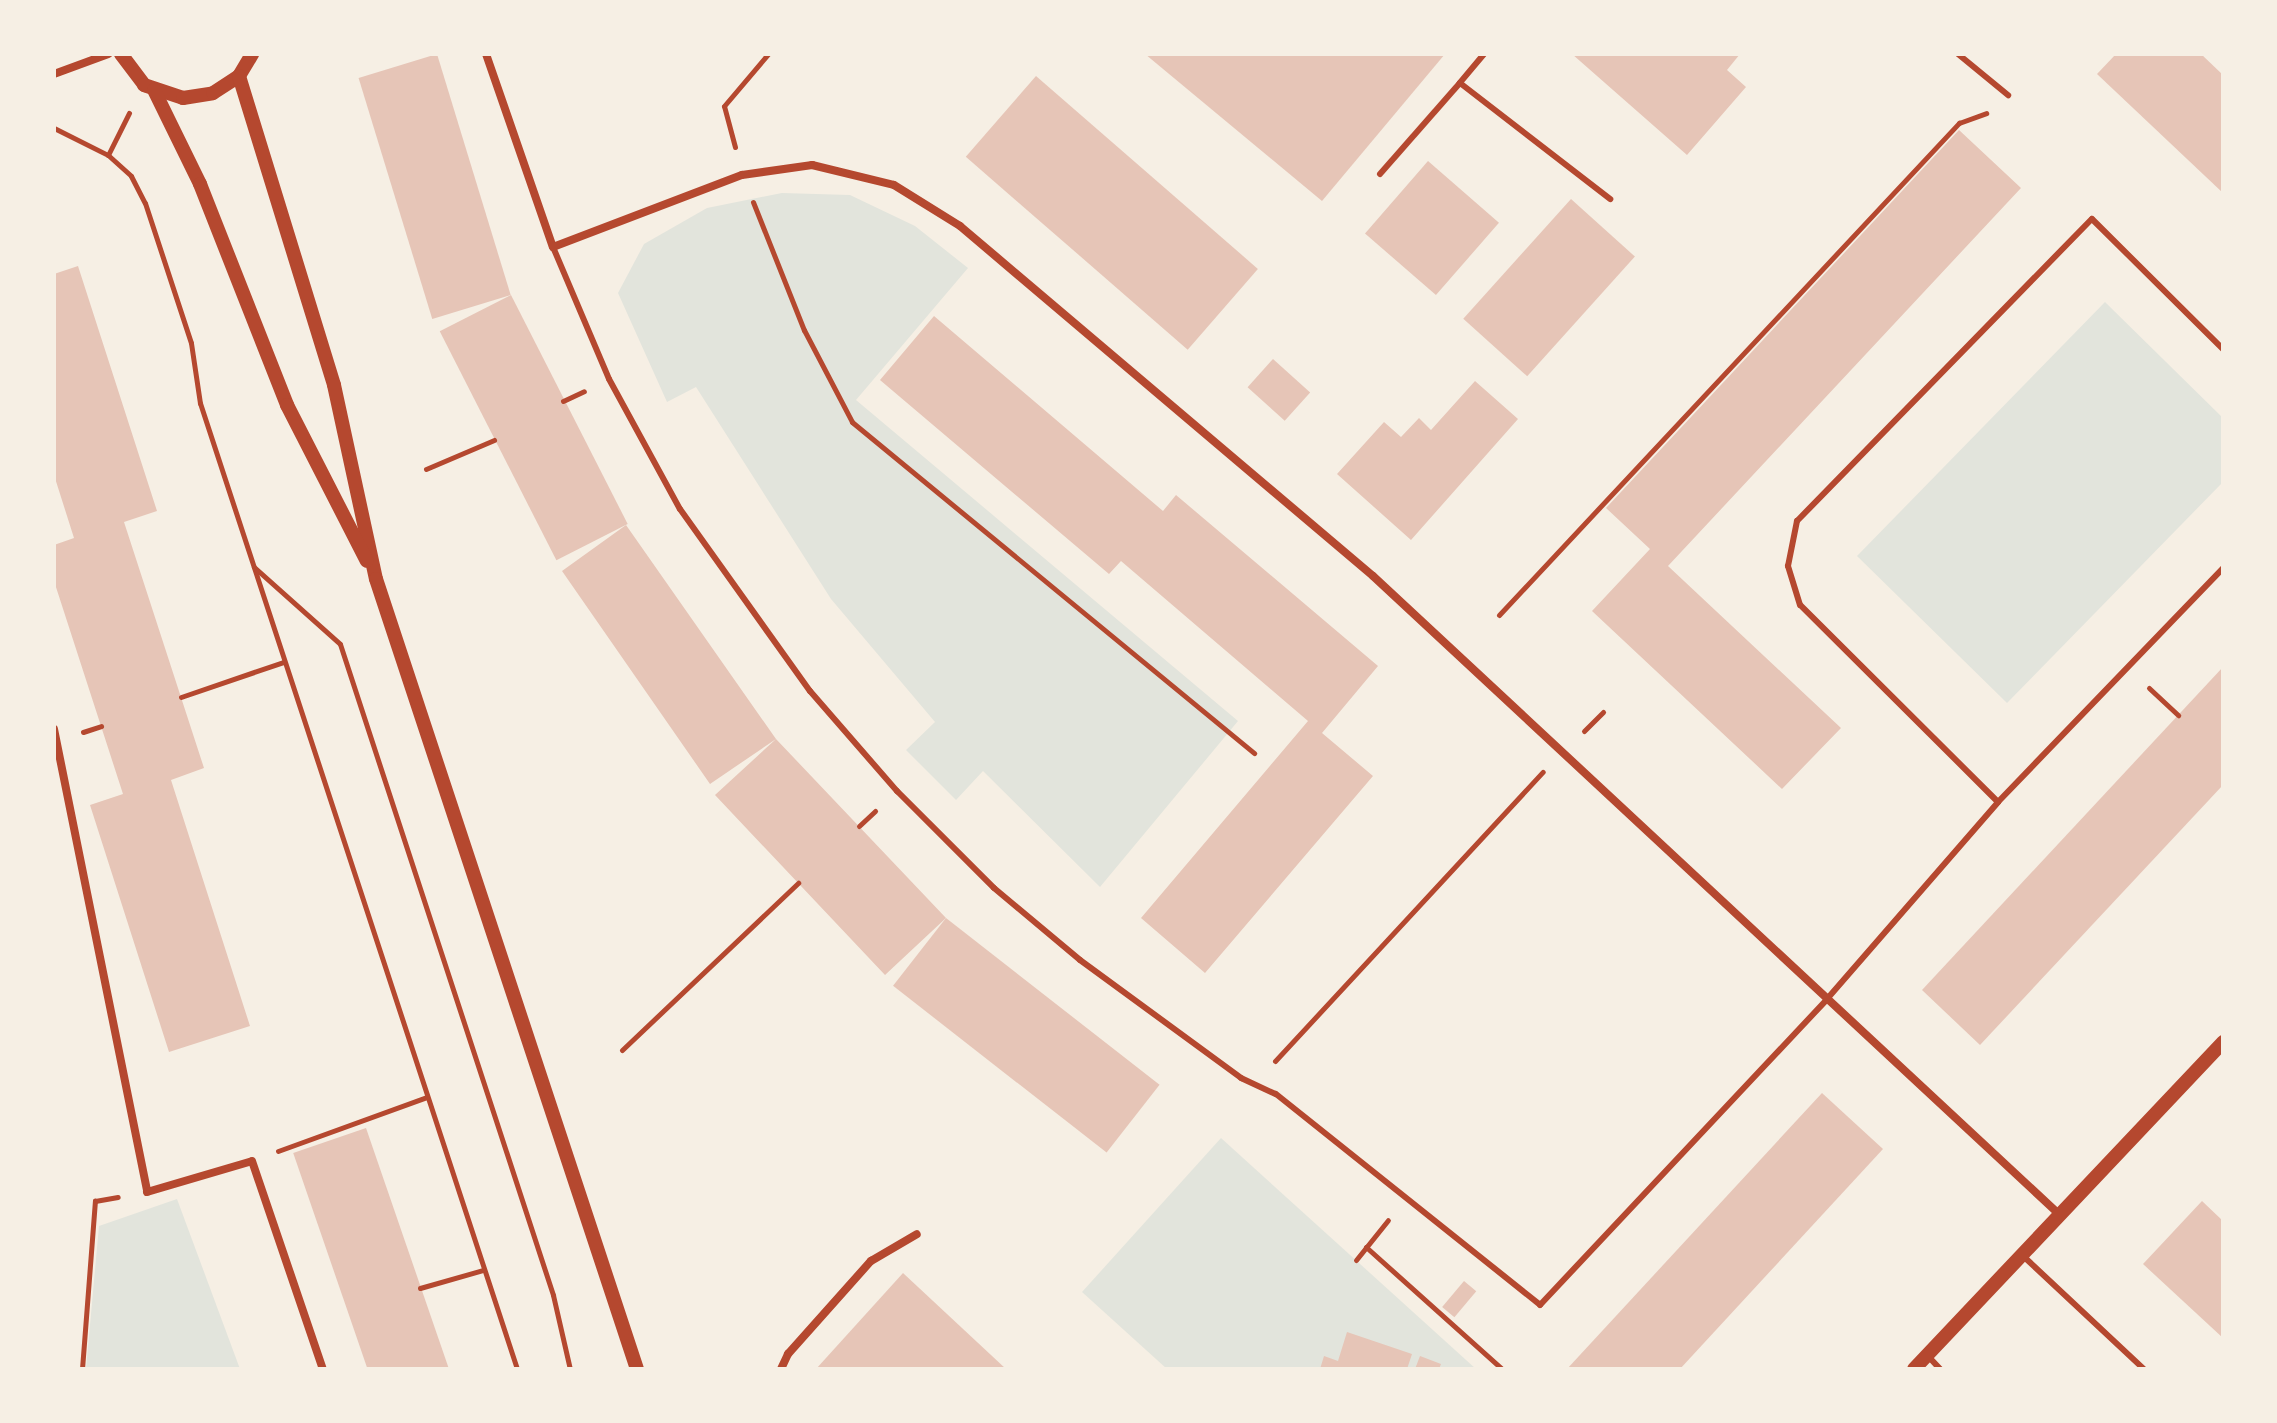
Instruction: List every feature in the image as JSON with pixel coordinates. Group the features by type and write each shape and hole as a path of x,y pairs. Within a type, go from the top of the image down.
{"street":[{"path":"54,74 108,54"},
{"path":"121,54 149,88 200,184 287,405 376,579"},
{"path":"149,88 183,98 213,93 239,76 252,54"},
{"path":"486,54 553,247 742,175 812,165 894,185 960,226 1373,576 2060,1215"},
{"path":"239,76 334,385 376,579 637,1369"},
{"path":"54,729 147,1192 252,1161 323,1369"},
{"path":"1914,1369 2223,1042"},
{"path":"781,1369 788,1354 871,1261 917,1234"}],"lane":[{"path":"1380,174 1484,54"},
{"path":"1958,54 2008,95"},
{"path":"1460,83 1610,199"},
{"path":"1998,802 1800,605 1788,566 1797,521 2092,219 2223,349"},
{"path":"553,247 609,379 680,509 810,691 994,888 1080,960 1241,1078 1276,1094 1540,1305 1827,999 1998,802 2223,568"},
{"path":"2022,1255 2144,1369"},
{"path":"1927,1355 1940,1369"}],"path":[{"path":"768,54 724,106 742,175 804,330 852,422 1254,753"},
{"path":"108,155 149,88"},
{"path":"1499,615 1959,123 1994,109"},
{"path":"54,128 108,155 131,176 145,203 191,343 200,403 517,1369"},
{"path":"426,469 494,440"},
{"path":"253,566 340,644 553,1295 570,1369"},
{"path":"181,697 283,662"},
{"path":"2127,668 2178,715"},
{"path":"1252,1085 1562,752 1603,712"},
{"path":"622,1050 798,883"},
{"path":"252,1161 427,1097"},
{"path":"82,1369 95,1201 147,1192"},
{"path":"1356,1260 1406,1198"},
{"path":"1366,1247 1502,1369"},
{"path":"420,1288 483,1270"}],"shaded area":[{"path":"782,193 850,195 915,226 968,268 856,400 1238,721 1100,887 983,771 956,800 906,750 935,722 831,599 696,387 667,402 618,293 644,244 707,208"},
{"path":"2105,302 2223,418 2223,482 2007,703 1857,556"},
{"path":"1221,1138 1476,1369 1167,1369 1082,1292"},
{"path":"177,1199 240,1369 86,1369 99,1226"}],"building":[{"path":"437,54 511,295 432,319 359,78"},
{"path":"1145,54 1445,54 1322,201"},
{"path":"1572,54 1740,54 1727,70 1746,87 1687,155"},
{"path":"2116,54 2201,54 2223,75 2223,193 2097,74"},
{"path":"1036,76 1258,269 1188,350 966,157"},
{"path":"1959,130 2021,188 1668,566 1841,728 1782,789 1592,611 1650,549 1606,508"},
{"path":"1428,161 1499,223 1436,295 1365,233"},
{"path":"1571,199 1635,257 1527,376 1463,319"},
{"path":"78,266 157,511 124,522 204,768 171,780 250,1026 169,1052 90,805 123,794 54,581 54,545 74,538 54,475 54,274"},
{"path":"511,295 628,524 556,560 440,331"},
{"path":"934,316 1163,511 1176,495 1378,666 1322,733 1373,776 1205,973 1141,918 1308,721 1121,561 1109,574 880,380"},
{"path":"1273,359 1310,392 1285,421 1248,387"},
{"path":"1475,381 1518,419 1411,540 1337,474 1384,422 1401,437 1419,418 1431,430"},
{"path":"626,525 776,739 710,784 562,571"},
{"path":"2223,667 2223,785 1980,1045 1922,990"},
{"path":"776,739 946,918 885,975 715,795"},
{"path":"946,918 1160,1085 1107,1153 893,986"},
{"path":"1822,1093 1883,1149 1680,1369 1567,1369"},
{"path":"366,1128 449,1368 368,1369 293,1153"},
{"path":"2202,1201 2223,1221 2223,1338 2143,1264"},
{"path":"903,1273 1006,1369 816,1369"},
{"path":"1464,1281 1476,1291 1454,1317 1442,1307"},
{"path":"1347,1332 1412,1354 1407,1369 1320,1369 1324,1356 1338,1361"},
{"path":"1420,1356 1441,1364 1439,1369 1415,1369"}]}
